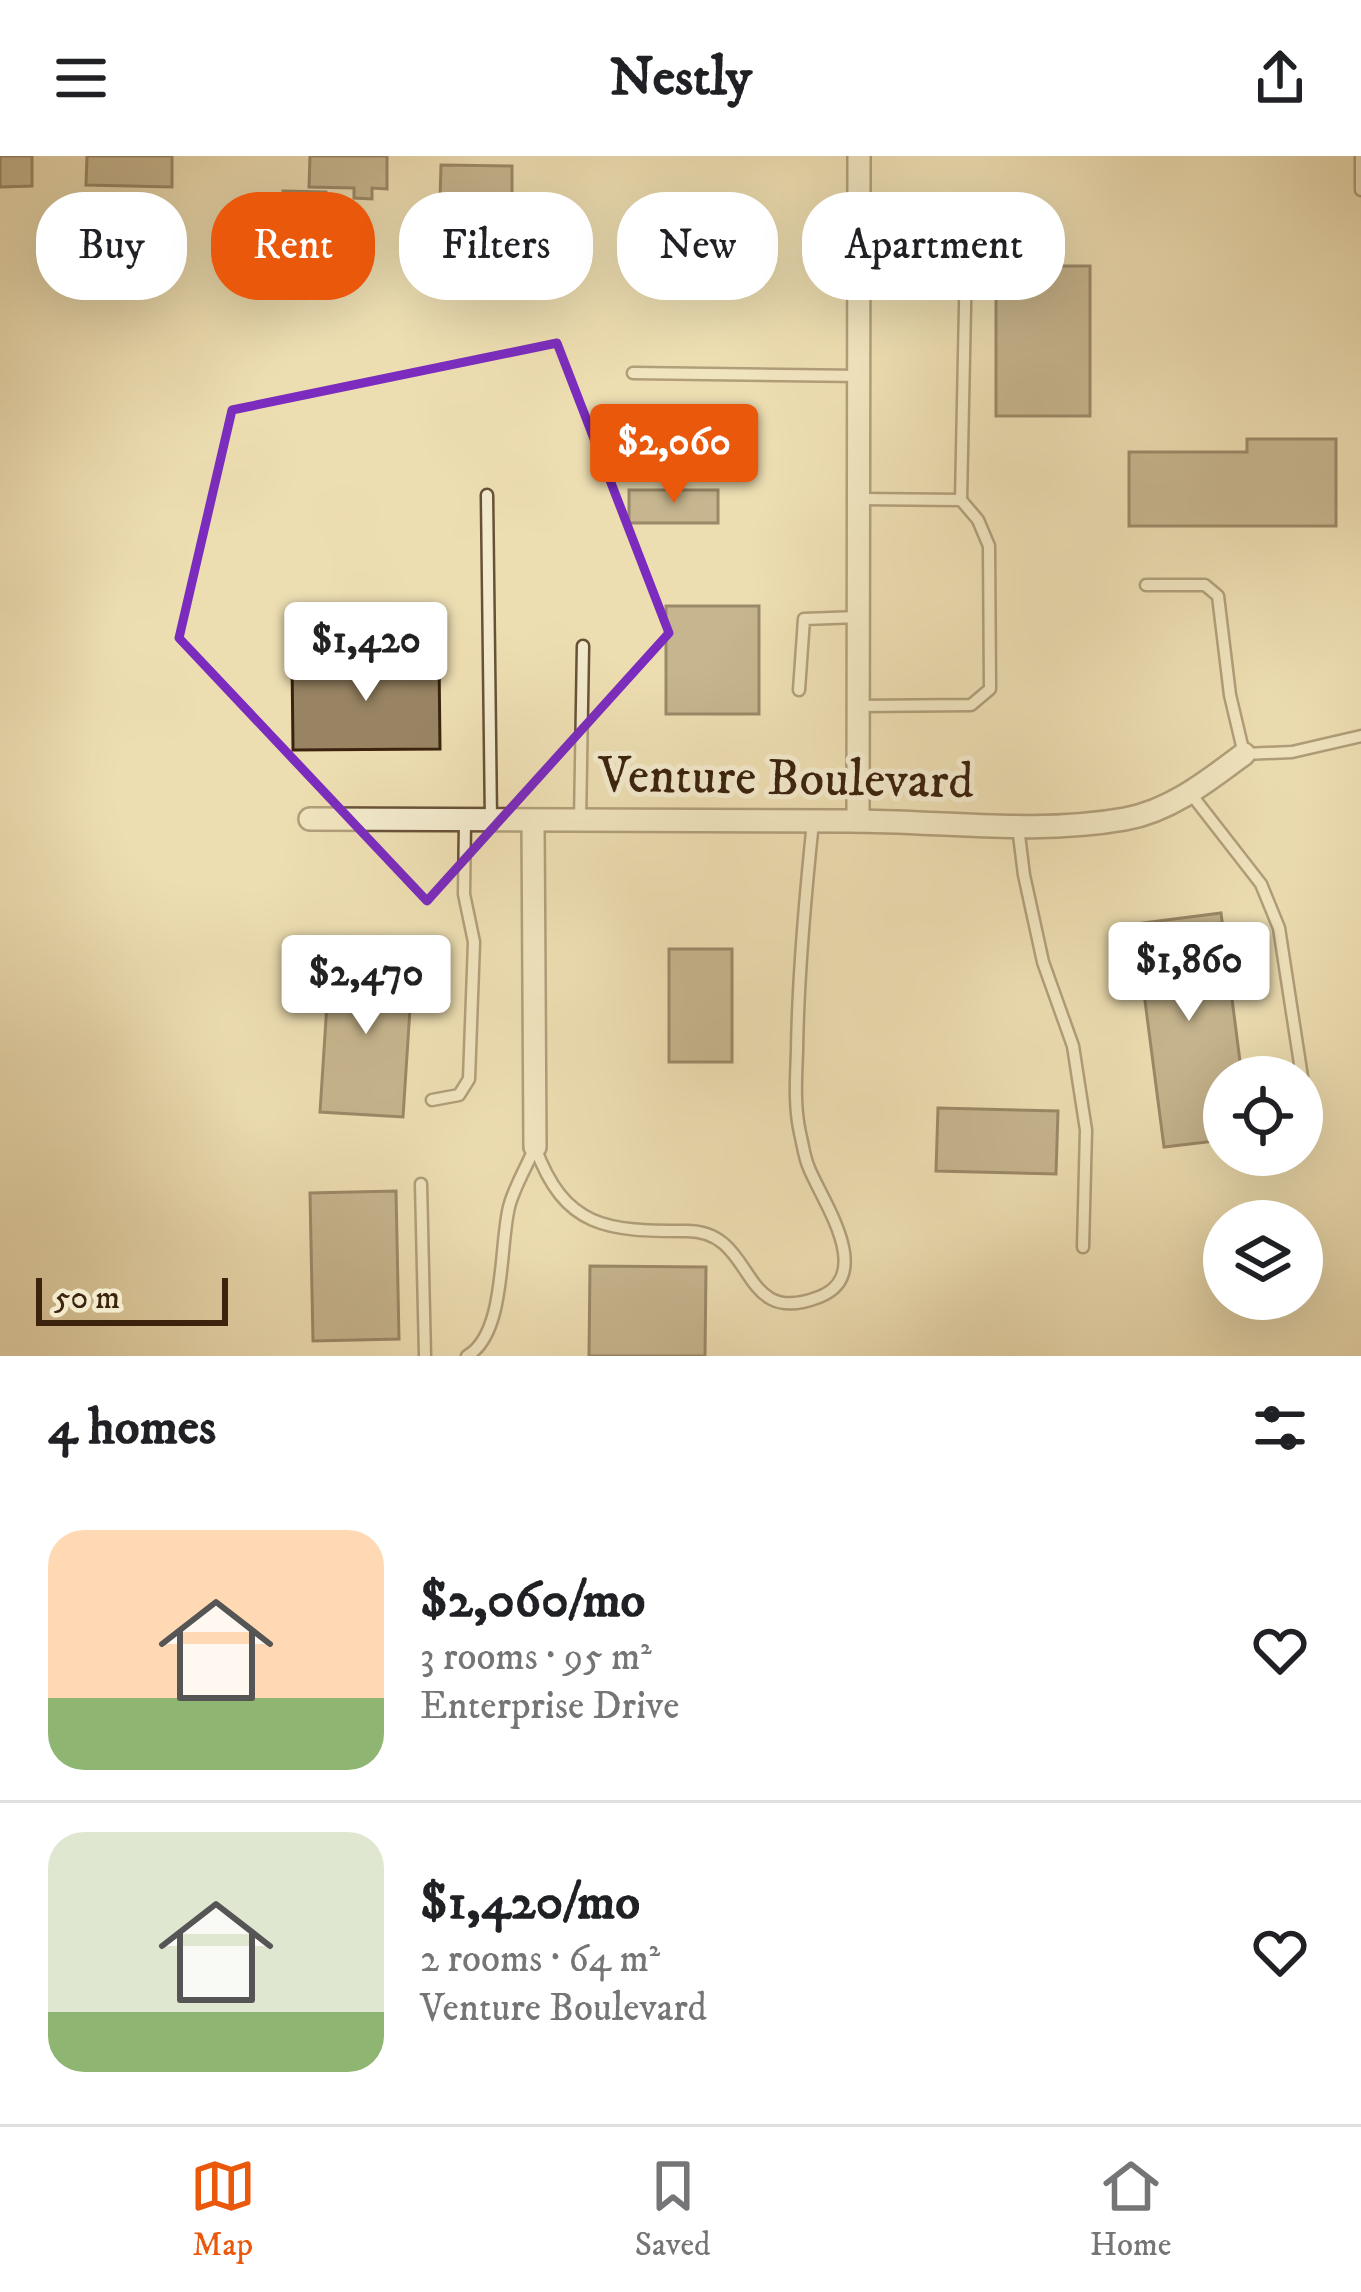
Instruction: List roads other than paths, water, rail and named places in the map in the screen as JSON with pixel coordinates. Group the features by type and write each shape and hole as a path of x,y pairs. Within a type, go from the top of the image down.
{"street":[{"path":"858,821 859,156"},
{"name":"Venture Boulevard","path":"310,819 858,821 1018,827 1128,819 1191,794 1244,754"},
{"path":"533,822 535,1147"}],"lane":[{"path":"1360,156 1361,190"},
{"path":"858,706 971,705 990,689 989,546 978,520 962,500 965,300"},
{"path":"633,374 860,376"},
{"path":"487,494 491,821"},
{"path":"859,499 962,500"},
{"path":"1146,584 1205,584 1218,596 1230,695 1244,754 1292,752 1361,736"},
{"path":"799,690 804,619 859,617"},
{"path":"580,822 583,646"},
{"path":"1191,794 1261,884 1279,928 1299,1056"},
{"path":"432,1100 459,1094 469,1079 474,942 464,894 465,821"},
{"path":"535,1147 565,1203 588,1221 631,1232 707,1232 728,1244 759,1293 784,1302 822,1296 840,1278 847,1258 836,1220 807,1166 796,1116 798,968 813,821"},
{"path":"1018,827 1043,962 1073,1046 1086,1130 1083,1247"},
{"path":"467,1356 477,1350 492,1325 509,1204 535,1147"},
{"path":"421,1184 425,1356"}]}
